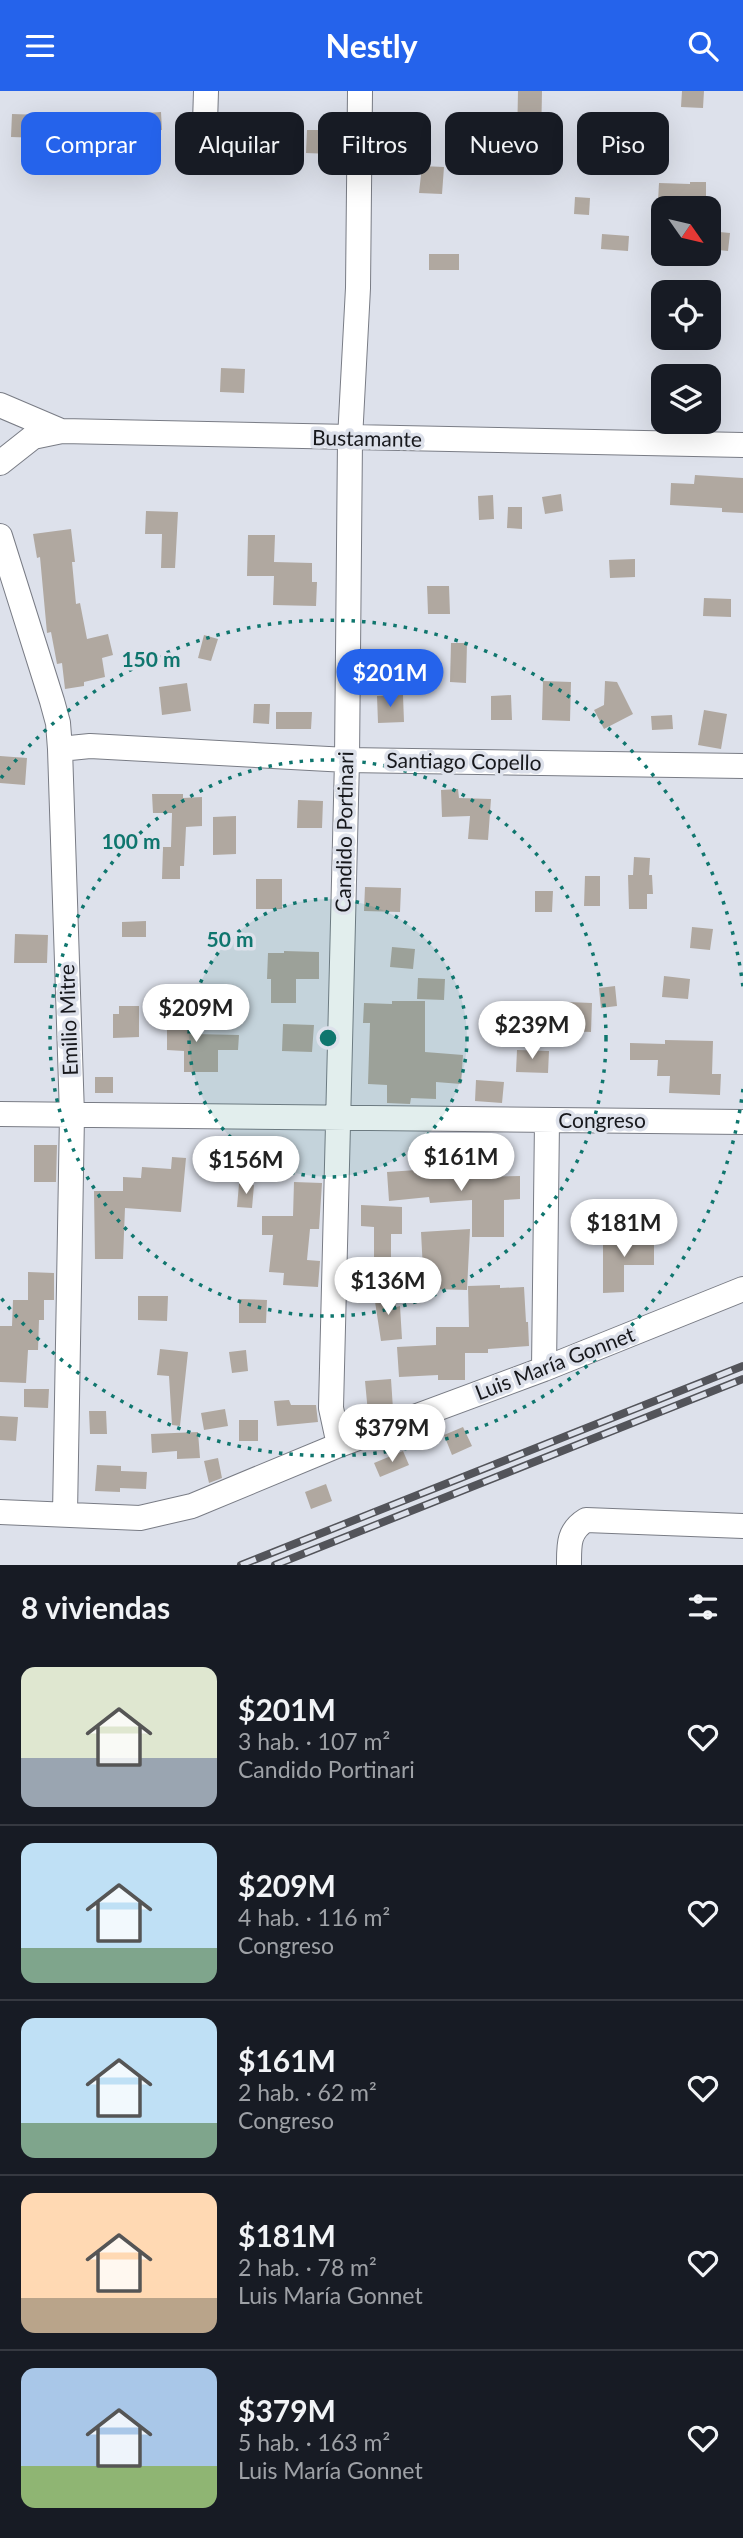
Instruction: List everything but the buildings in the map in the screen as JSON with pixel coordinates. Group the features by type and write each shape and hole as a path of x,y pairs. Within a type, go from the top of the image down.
{"street":[{"path":"205,112 206,91"},
{"name":"Candido Portinari","path":"339,1445 331,1408 347,760 350,439 358,288 360,91"},
{"path":"0,405 62,431"},
{"name":"Bustamante","path":"0,463 33,437 62,431 743,445"},
{"name":"Emilio Mitre","path":"0,536 58,723 60,749 72,1115 65,1514"},
{"path":"0,600 26,623"},
{"name":"Santiago Copello","path":"60,749 90,746 347,760 743,767"},
{"name":"Congreso","path":"0,1114 743,1122"},
{"path":"544,1369 547,1121"},
{"name":"Luis María Gonnet","path":"0,1512 140,1518 192,1506 339,1445 544,1369 743,1289"},
{"path":"569,1565 570,1538 576,1526 586,1520 743,1526"}],"railway":[{"path":"241,1565 743,1366"},
{"path":"275,1565 743,1379"}]}
